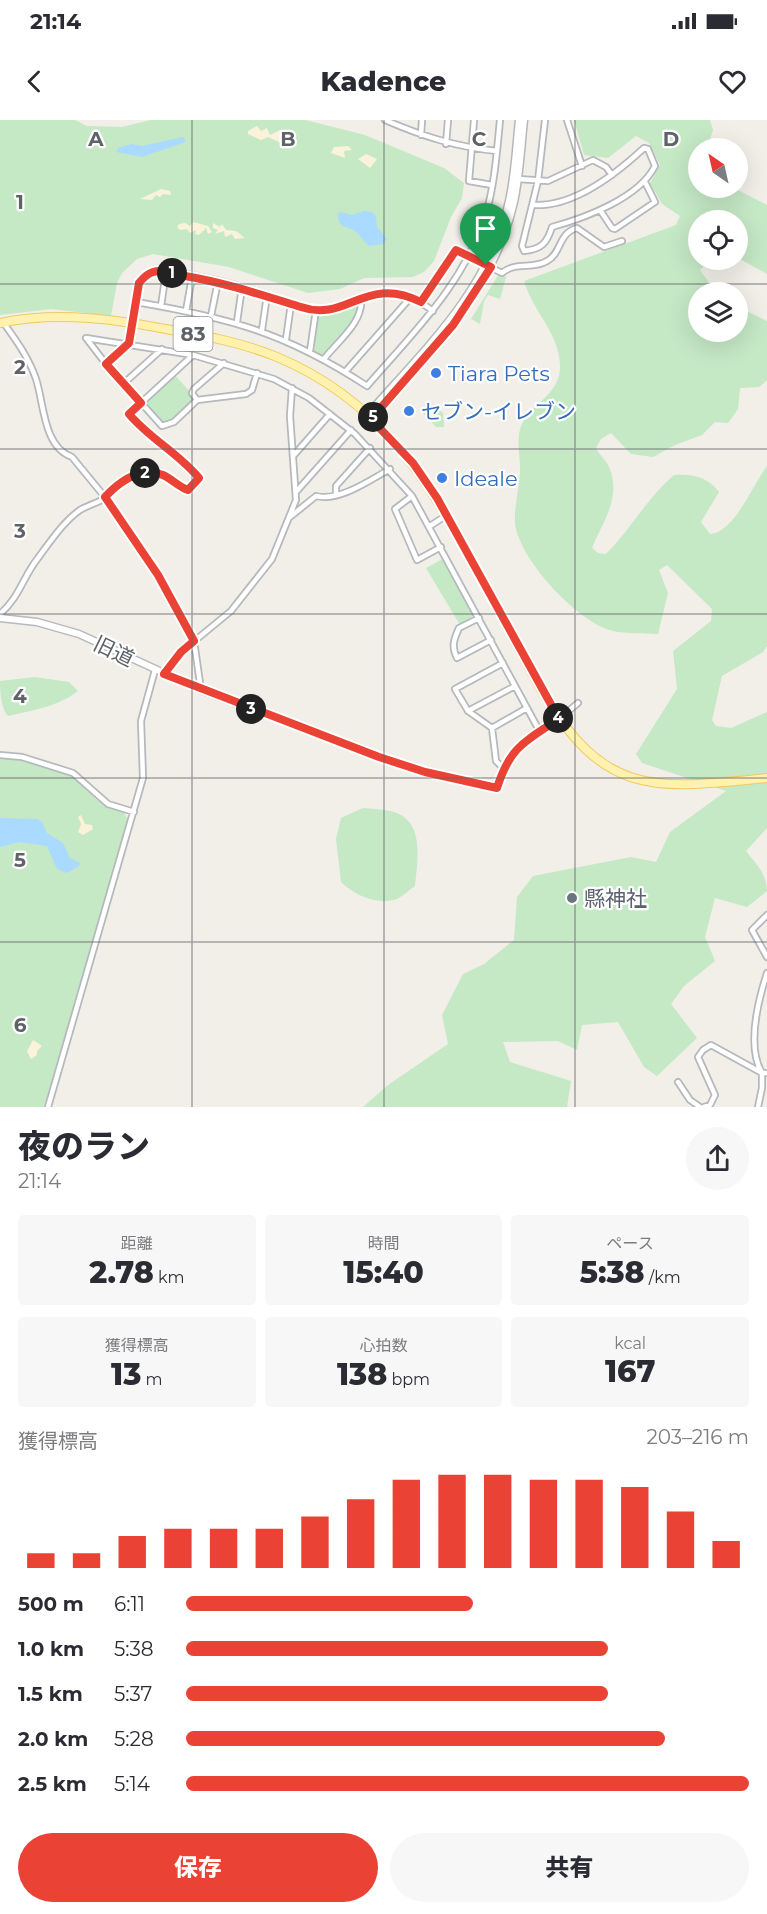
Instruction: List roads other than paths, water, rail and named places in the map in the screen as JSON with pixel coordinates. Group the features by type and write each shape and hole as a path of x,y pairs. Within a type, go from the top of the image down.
{"main road":[{"name":"83","path":"1,322 67,316 132,322 229,342 278,358 325,383 369,417 413,463 447,515 559,719 579,744 596,758 638,779 684,785 767,778"}],"street":[{"path":"385,120 446,144 497,151"},
{"path":"421,135 422,120"},
{"path":"446,144 448,120"},
{"path":"474,120 469,181 492,185"},
{"path":"136,302 211,316 262,330 324,358 367,386 433,311 454,284 469,256 488,209 500,120"},
{"path":"489,266 509,203 519,120"},
{"path":"369,417 430,347 489,266 507,228 518,179 524,120"},
{"path":"534,205 573,197 612,175 644,148 648,150 655,166 645,182 600,210 581,219 552,227 547,242 536,250 524,251 522,246 534,205 545,120"},
{"path":"567,120 582,166"},
{"path":"518,179 548,181 593,160 606,167 612,175"},
{"path":"600,210 615,229 655,202 645,182"},
{"path":"421,302 456,250 502,273 513,265 545,262 555,254 565,234 577,228 604,247 622,241"},
{"path":"106,364 129,343 139,283 145,276 155,271 243,287 316,310 337,308 381,292 411,297 433,311"},
{"path":"161,306 166,272"},
{"path":"186,311 192,277"},
{"path":"211,316 218,281"},
{"path":"237,322 243,287"},
{"path":"262,330 267,295"},
{"path":"345,372 411,297"},
{"path":"324,358 359,316 361,298"},
{"path":"286,339 291,304"},
{"path":"310,351 316,310"},
{"path":"1,322 23,351 36,380 51,435 64,455 72,458 105,497 158,575 194,641 201,690"},
{"path":"257,373 252,390 246,394 197,400 174,423 162,426 123,384 87,338 193,355 257,373 292,388 351,430 390,469 412,496 540,732"},
{"path":"123,384 162,349"},
{"path":"0,617 17,597 30,568 61,528 79,511 105,497 126,479 141,473 165,475 188,490 199,478 180,458 138,425 129,414 193,355"},
{"path":"197,400 192,393 194,389 224,363"},
{"path":"292,388 290,416 297,507"},
{"path":"294,455 330,414"},
{"path":"296,492 351,430"},
{"path":"336,494 336,486 370,448"},
{"path":"164,674 181,652 231,611 272,559 289,518 297,507 316,496 325,498 363,484 390,469"},
{"path":"412,496 395,509 417,560 441,547"},
{"path":"430,526 447,515"},
{"name":"旧道","path":"0,617 37,622 79,634 201,690 425,772 497,788 503,768"},
{"path":"479,618 459,628 453,642 457,658 491,640"},
{"path":"503,663 455,689 468,711 492,728 496,761 503,768 515,750 578,703"},
{"path":"48,1107 134,812 142,778 141,721 154,670"},
{"path":"468,711 515,686"},
{"path":"492,728 527,708"},
{"path":"0,755 22,757 73,773 108,804 134,812"},
{"path":"767,915 752,930 767,957"},
{"path":"758,1107 764,1073 753,1035 767,973"},
{"path":"678,1082 690,1100 702,1107 710,1105 716,1095 698,1062 700,1054 708,1046 720,1047 764,1073"}],"water":[{"path":"183,137 186,141 183,143 142,157 116,152 118,148 131,144 142,146"},
{"path":"364,211 372,212 376,216 377,227 387,239 383,244 369,246 356,232 339,222 338,213 352,215"},
{"path":"0,818 37,819 42,822 47,833 63,843 70,858 80,863 79,866 67,873 57,869 47,846 19,842 0,847"}],"place":[{"name":"Tiara Pets","path":"436,373"},
{"name":"セブン-イレブン","path":"409,411"},
{"name":"Ideale","path":"442,478"},
{"name":"縣神社","path":"572,898"}]}
